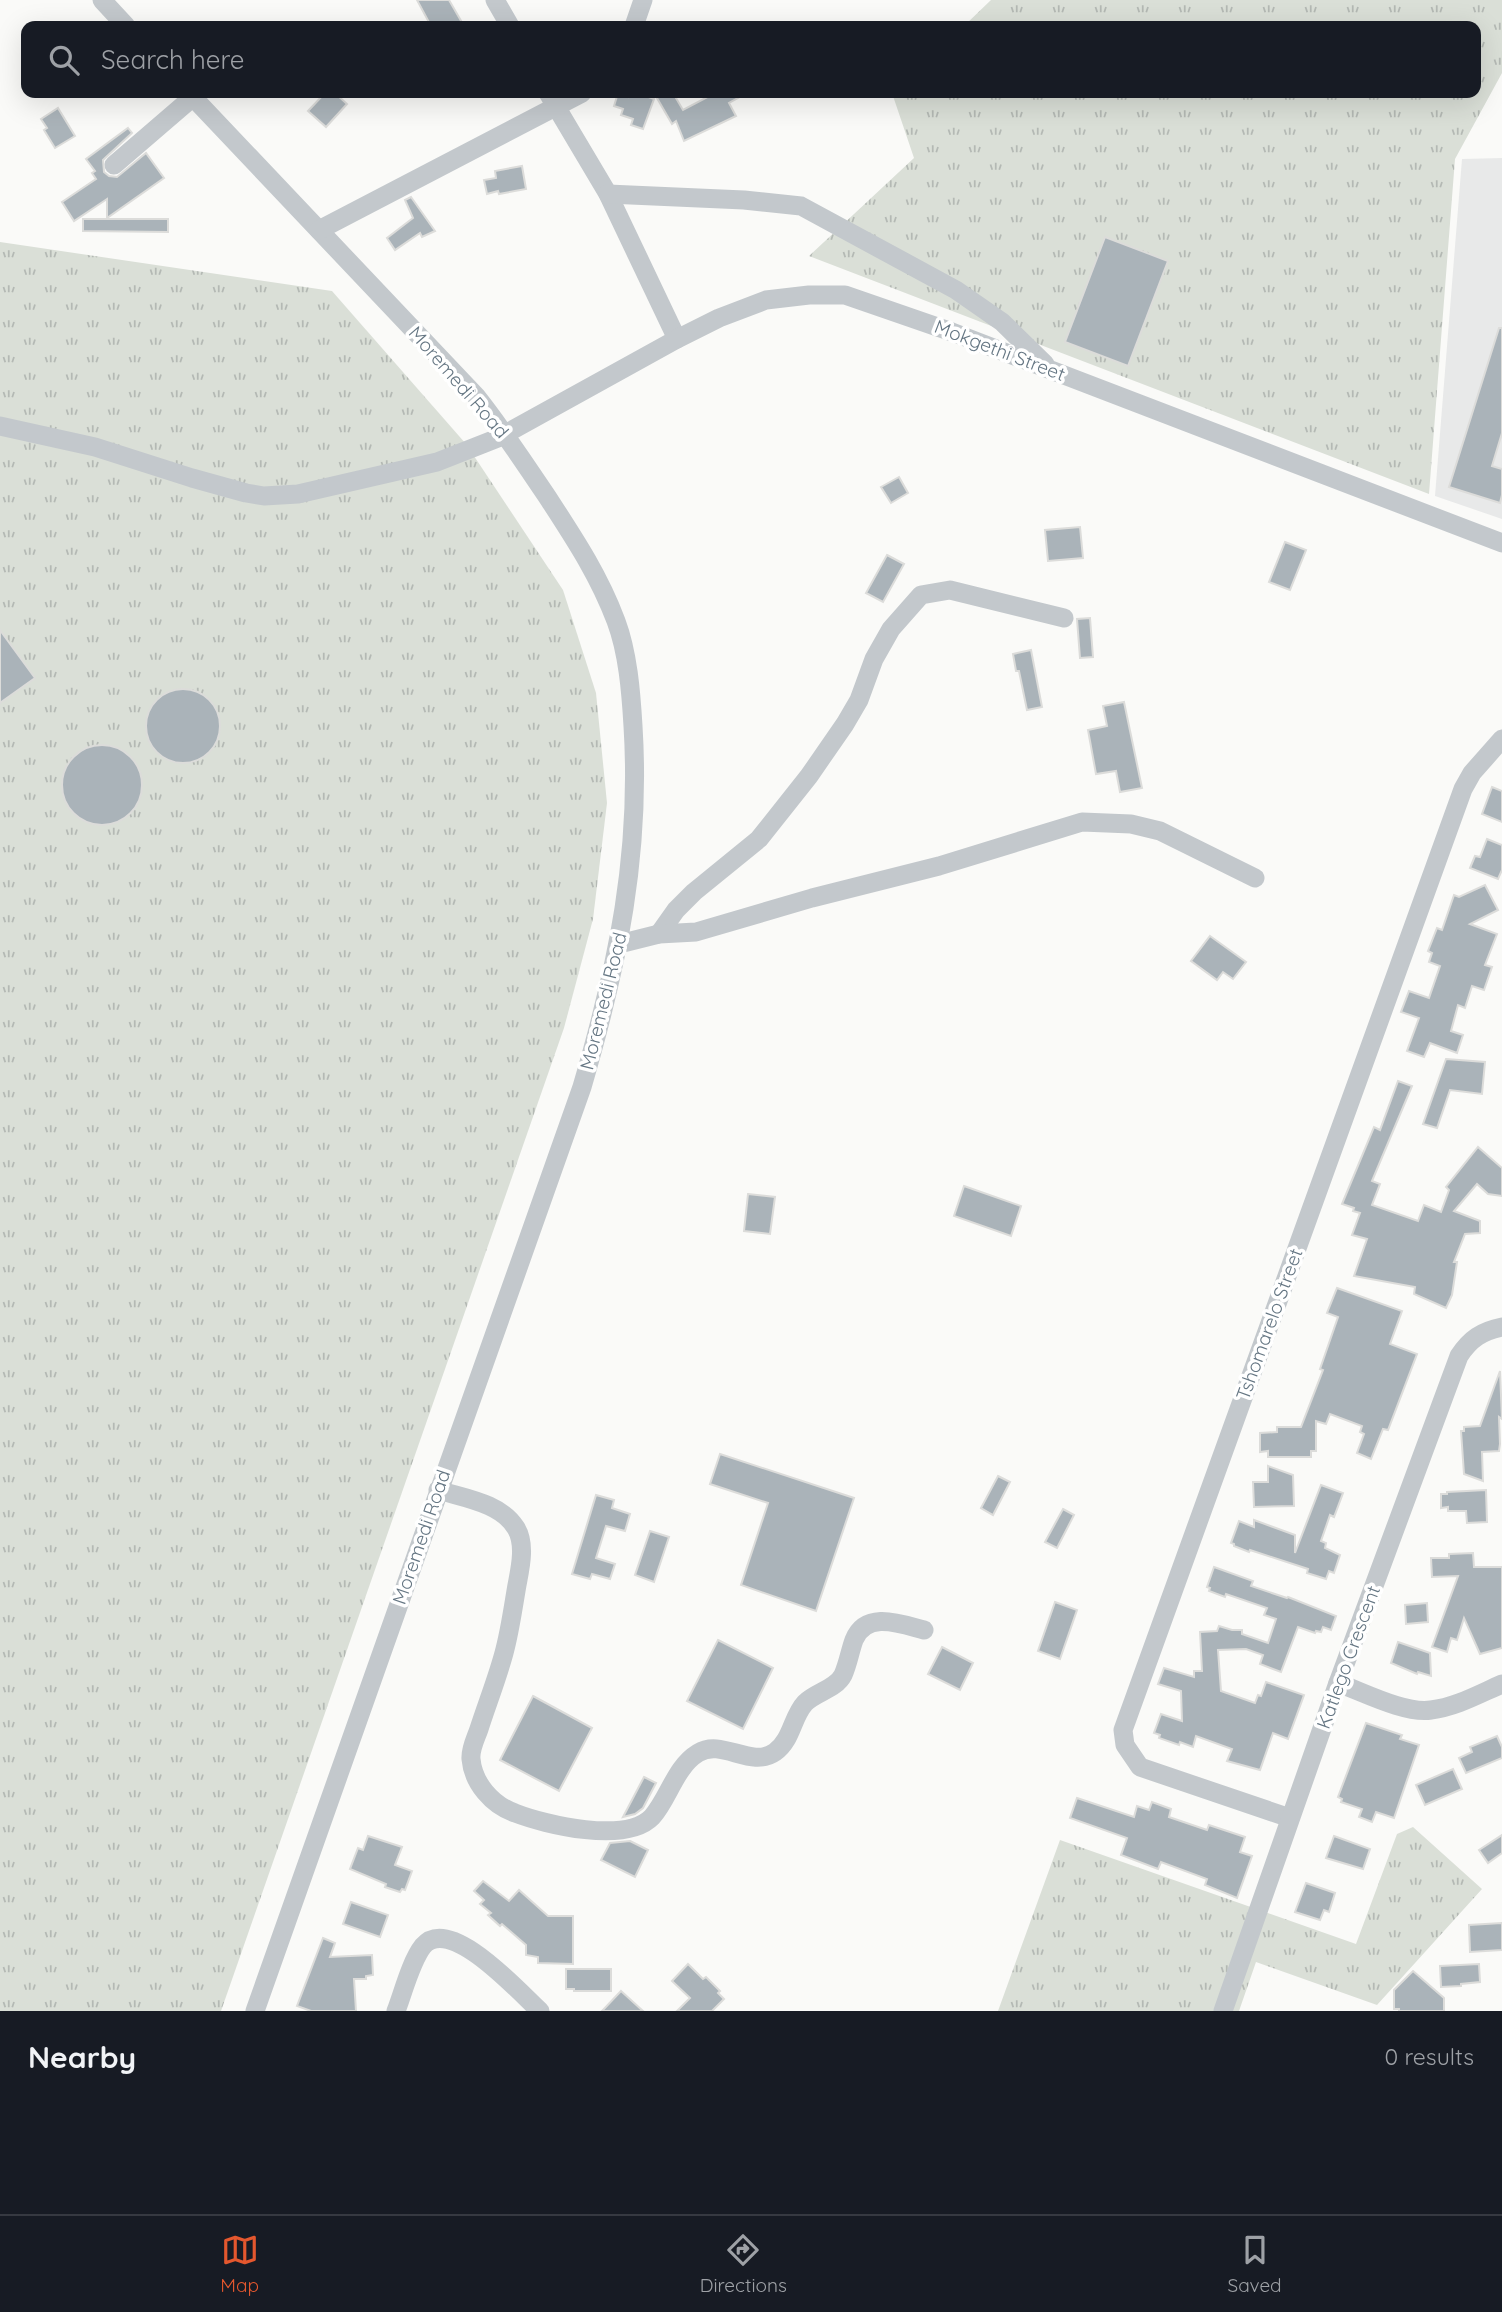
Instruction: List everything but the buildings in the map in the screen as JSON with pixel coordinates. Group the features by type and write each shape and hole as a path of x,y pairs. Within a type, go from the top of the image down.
{"street":[{"path":"102,0 121,21"},
{"path":"495,0 507,21"},
{"path":"636,21 643,0"},
{"path":"114,165 188,98"},
{"name":"Moremedi Road","path":"194,98 476,397 506,433 595,571 617,624 632,702 635,755 635,815 619,944 582,1087 255,2011"},
{"path":"319,230 553,100 608,194 677,339"},
{"path":"608,194 744,200 801,206 956,290 989,311 1050,369"},
{"name":"Mokgethi Street","path":"0,426 95,447 192,478 264,496 298,494 437,462 506,433 719,318 766,300 809,295 845,295 952,331 1502,543"},
{"path":"659,934 694,892 758,839 809,776 859,700 874,659 891,629 921,595 950,590 1064,618"},
{"name":"Tshomarelo Street","path":"1290,1818 1140,1767 1125,1745 1123,1730 1462,789 1472,773 1502,739"},
{"path":"619,944 659,934 696,932 812,898 939,866 1082,822 1131,824 1160,831 1255,878"},
{"name":"Katlego Crescent","path":"1223,2011 1338,1683 1460,1356 1477,1336 1502,1327"},
{"path":"438,1490 499,1510 517,1530 522,1558 504,1653 470,1755 473,1776 489,1797 512,1813 563,1827 601,1830 636,1828 652,1817 683,1767 699,1752 715,1748 754,1758 774,1753 787,1740 803,1706 842,1677 856,1636 868,1624 885,1619 924,1630"},
{"path":"1338,1683 1409,1708 1428,1711 1453,1706 1502,1684"},
{"path":"396,2011 418,1954 430,1940 449,1938 475,1953 540,2011"}],"shaded area":[{"path":"1502,158 1502,519 1435,496 1462,159"}],"green space":[{"path":"991,0 1502,0 1502,73 1455,159 1429,494 809,256 914,158 894,98 1481,98 1481,21 969,21"},
{"path":"0,242 332,291 466,444 563,590 596,693 607,803 593,919 564,1028 221,2011 0,2011"},
{"path":"1413,1827 1482,1889 1377,2005 1256,1962 1239,2011 998,2011 1060,1840 1356,1944 1397,1834"}]}
